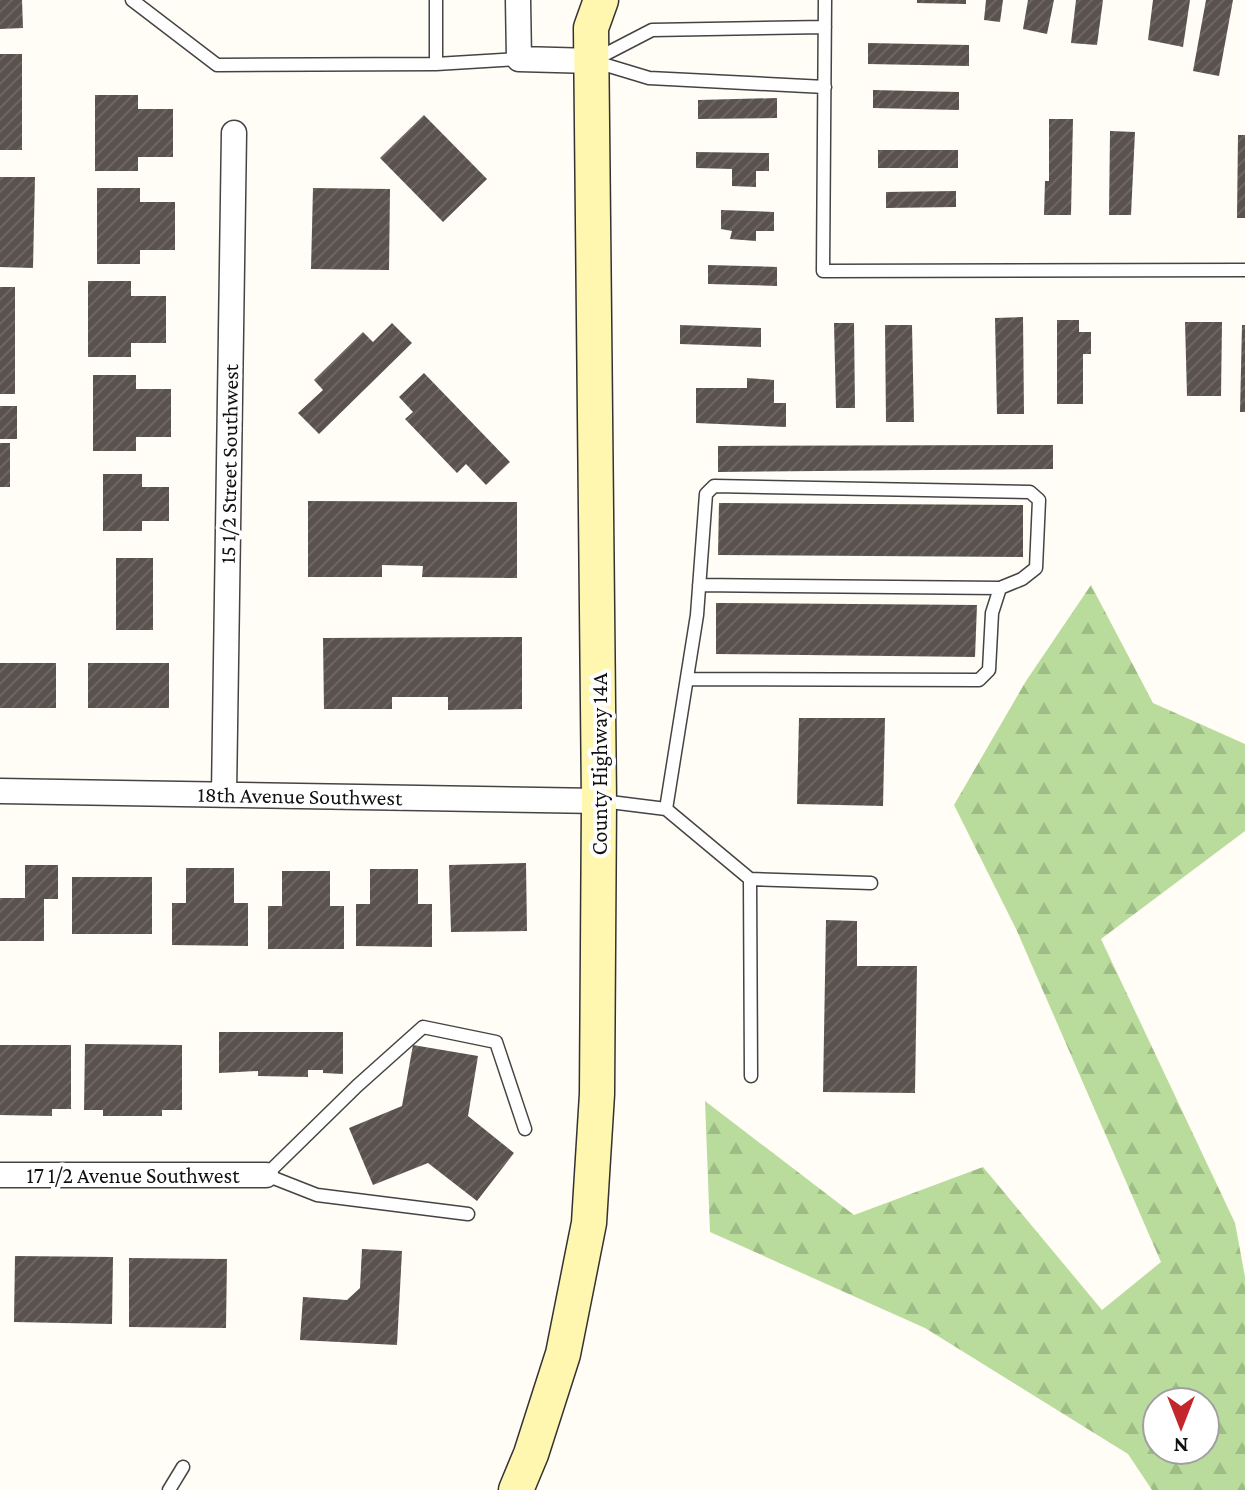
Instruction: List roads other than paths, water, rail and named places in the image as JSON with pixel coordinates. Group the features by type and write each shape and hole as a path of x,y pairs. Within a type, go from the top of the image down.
{"main road":[{"name":"County Highway 14A","path":"516,1490 531,1454 563,1354 589,1223 597,1094 599,801 591,22"}],"street":[{"path":"518,0 519,59 591,22"},
{"name":"15 1/2 Street Southwest","path":"224,794 234,133"},
{"name":"18th Avenue Southwest","path":"0,791 599,801"},
{"name":"17 1/2 Avenue Southwest","path":"0,1175 266,1175"}],"lane":[{"path":"132,0 217,65 436,64 519,59"},
{"path":"436,0 436,64"},
{"path":"825,0 823,271 1245,270"},
{"path":"591,22 652,30 825,27"},
{"path":"591,22 649,78 825,87"},
{"path":"666,809 699,585 706,494 714,486 1030,492 1039,500 1036,568 1022,579 1000,588 699,585"},
{"path":"687,679 979,680 989,670 992,613 1000,588"},
{"path":"599,801 666,809 750,879 871,883"},
{"path":"750,879 751,1076"},
{"path":"468,1214 317,1195 266,1175 423,1027 496,1042 525,1129"},
{"path":"169,1490 183,1467"}]}
